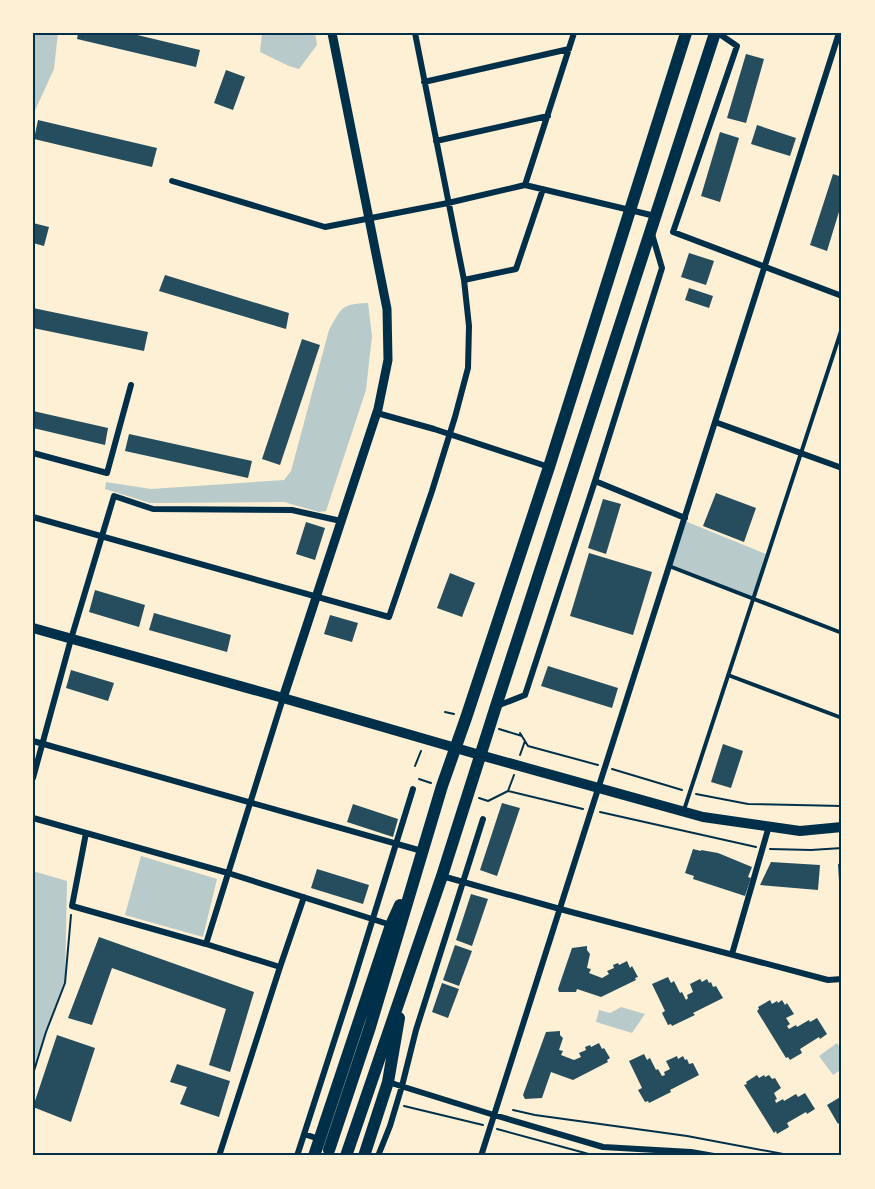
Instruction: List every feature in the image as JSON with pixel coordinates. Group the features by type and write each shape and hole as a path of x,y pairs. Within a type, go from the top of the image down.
{"main road":[{"path":"329,1150 370,1027 442,786 549,467 686,33"},
{"path":"346,1156 442,876 716,33"},
{"path":"33,628 703,817 800,831 842,827"},
{"path":"314,1156 391,925 423,852"},
{"path":"364,1156 388,1082 406,979"}],"street":[{"path":"206,944 283,698 377,413 388,360 387,309 332,33"},
{"path":"33,517 389,617 450,435 468,368 469,326 464,280 415,33"},
{"path":"525,185 574,33"},
{"path":"716,33 737,46 674,232 842,296"},
{"path":"481,1156 839,33"},
{"path":"424,82 569,49"},
{"path":"436,141 548,116"},
{"path":"172,181 325,227 525,185 656,216"},
{"path":"464,280 516,269 543,189"},
{"path":"496,706 525,695 595,481 662,268 651,231"},
{"path":"33,453 107,473 131,385"},
{"path":"377,413 434,429 549,467"},
{"path":"715,422 842,468"},
{"path":"595,481 685,518"},
{"path":"33,778 70,639 114,496 153,508 292,510 341,521"},
{"path":"33,741 423,852"},
{"path":"297,1156 413,789"},
{"path":"33,818 228,873 391,925"},
{"path":"378,1156 390,1126 416,1030 483,819"},
{"path":"732,954 769,826"},
{"path":"86,833 72,906 280,967"},
{"path":"442,876 828,980 842,979"},
{"path":"219,1156 304,897"},
{"path":"388,1082 603,1147 691,1152 714,1156"},
{"path":"304,1134 319,1139"}],"lane":[{"path":"684,811 842,328"},
{"path":"669,566 841,633 842,625"},
{"path":"728,675 842,718"}],"path":[{"path":"520,733 528,746 690,792 748,804 842,807"},
{"path":"488,801 508,791 762,849 842,848"},
{"path":"33,1074 65,983 72,906"},
{"path":"497,1107 535,1115 687,1136 794,1156"}],"shaded area":[{"path":"33,33 58,33 54,69 33,115"},
{"path":"262,33 315,33 317,45 299,69 260,52"},
{"path":"368,303 372,336 366,390 326,511 319,512 284,502 150,503 105,489 106,482 151,489 284,480 291,471 329,330 343,308 352,304"},
{"path":"685,521 766,554 752,598 669,565"},
{"path":"141,856 217,879 203,937 125,915"},
{"path":"33,871 67,881 65,983 33,1073"},
{"path":"621,1007 645,1014 632,1033 596,1022 599,1010 610,1013"},
{"path":"837,1043 842,1050 842,1069 833,1075 819,1056"}],"building":[{"path":"78,33 129,33 200,50 196,67 77,39"},
{"path":"746,54 764,59 746,123 727,118"},
{"path":"226,70 245,77 233,110 214,103"},
{"path":"38,120 157,148 152,167 34,139"},
{"path":"757,125 796,138 790,156 751,144"},
{"path":"720,132 739,138 720,202 701,196"},
{"path":"833,174 842,177 842,202 827,251 810,245"},
{"path":"33,223 49,227 44,246 33,243"},
{"path":"689,253 714,261 706,285 681,277"},
{"path":"165,275 289,313 286,329 159,291"},
{"path":"689,288 713,296 709,308 685,300"},
{"path":"33,308 148,332 144,351 33,328"},
{"path":"302,339 320,345 280,465 262,459"},
{"path":"33,411 108,428 105,445 33,428"},
{"path":"129,434 252,461 248,478 125,451"},
{"path":"716,493 756,508 744,542 703,526"},
{"path":"603,499 621,504 606,554 588,548"},
{"path":"306,522 325,528 315,560 296,554"},
{"path":"589,553 652,572 633,635 570,616"},
{"path":"450,573 475,583 462,617 437,608"},
{"path":"95,590 145,605 139,627 89,612"},
{"path":"154,613 231,635 227,652 149,630"},
{"path":"330,615 358,623 352,642 324,634"},
{"path":"548,666 618,688 612,708 541,686"},
{"path":"71,670 114,683 108,701 66,688"},
{"path":"723,744 743,751 731,788 711,782"},
{"path":"502,803 520,808 497,876 480,870"},
{"path":"353,804 398,819 393,837 347,822"},
{"path":"693,849 718,853 752,867 745,896 693,879 694,876 685,873"},
{"path":"771,862 820,865 818,890 760,885"},
{"path":"842,863 842,898 840,898 838,864"},
{"path":"317,869 369,885 363,904 311,888"},
{"path":"471,894 488,899 472,946 456,940"},
{"path":"99,937 254,992 230,1072 209,1065 226,1009 112,968 92,1025 68,1018"},
{"path":"455,945 472,951 459,986 443,980"},
{"path":"587,946 590,954 587,968 591,969 589,973 602,978 609,974 607,971 614,968 613,965 627,961 638,977 601,997 577,989 576,992 559,992 558,989 572,948"},
{"path":"668,977 671,983 674,981 686,1000 687,995 693,992 690,984 700,979 702,982 707,979 713,987 716,986 723,998 693,1013 695,1015 672,1026 668,1025 662,1013 665,1011 652,984"},
{"path":"442,983 459,989 448,1018 432,1012"},
{"path":"770,1000 772,1004 782,1000 785,1005 787,1003 794,1014 786,1018 790,1024 787,1026 789,1029 817,1018 827,1034 800,1049 802,1053 790,1060 786,1058 757,1011 758,1007"},
{"path":"560,1031 563,1038 559,1050 563,1051 561,1055 574,1060 581,1057 579,1053 586,1050 585,1047 599,1043 610,1058 608,1062 573,1080 551,1072 542,1098 525,1099 523,1095 546,1032"},
{"path":"57,1035 95,1048 71,1122 33,1107"},
{"path":"644,1054 647,1060 650,1058 662,1076 670,1069 666,1061 677,1056 678,1059 683,1056 689,1064 693,1063 699,1075 649,1103 645,1102 638,1090 642,1088 629,1061"},
{"path":"177,1064 230,1081 219,1117 180,1104 187,1087 170,1082"},
{"path":"757,1075 759,1078 769,1075 772,1079 775,1078 781,1088 774,1093 776,1103 796,1094 798,1097 805,1093 815,1109 787,1123 789,1127 777,1134 776,1131 774,1133 744,1085"},
{"path":"842,1096 842,1126 840,1122 838,1124 827,1105"}]}
